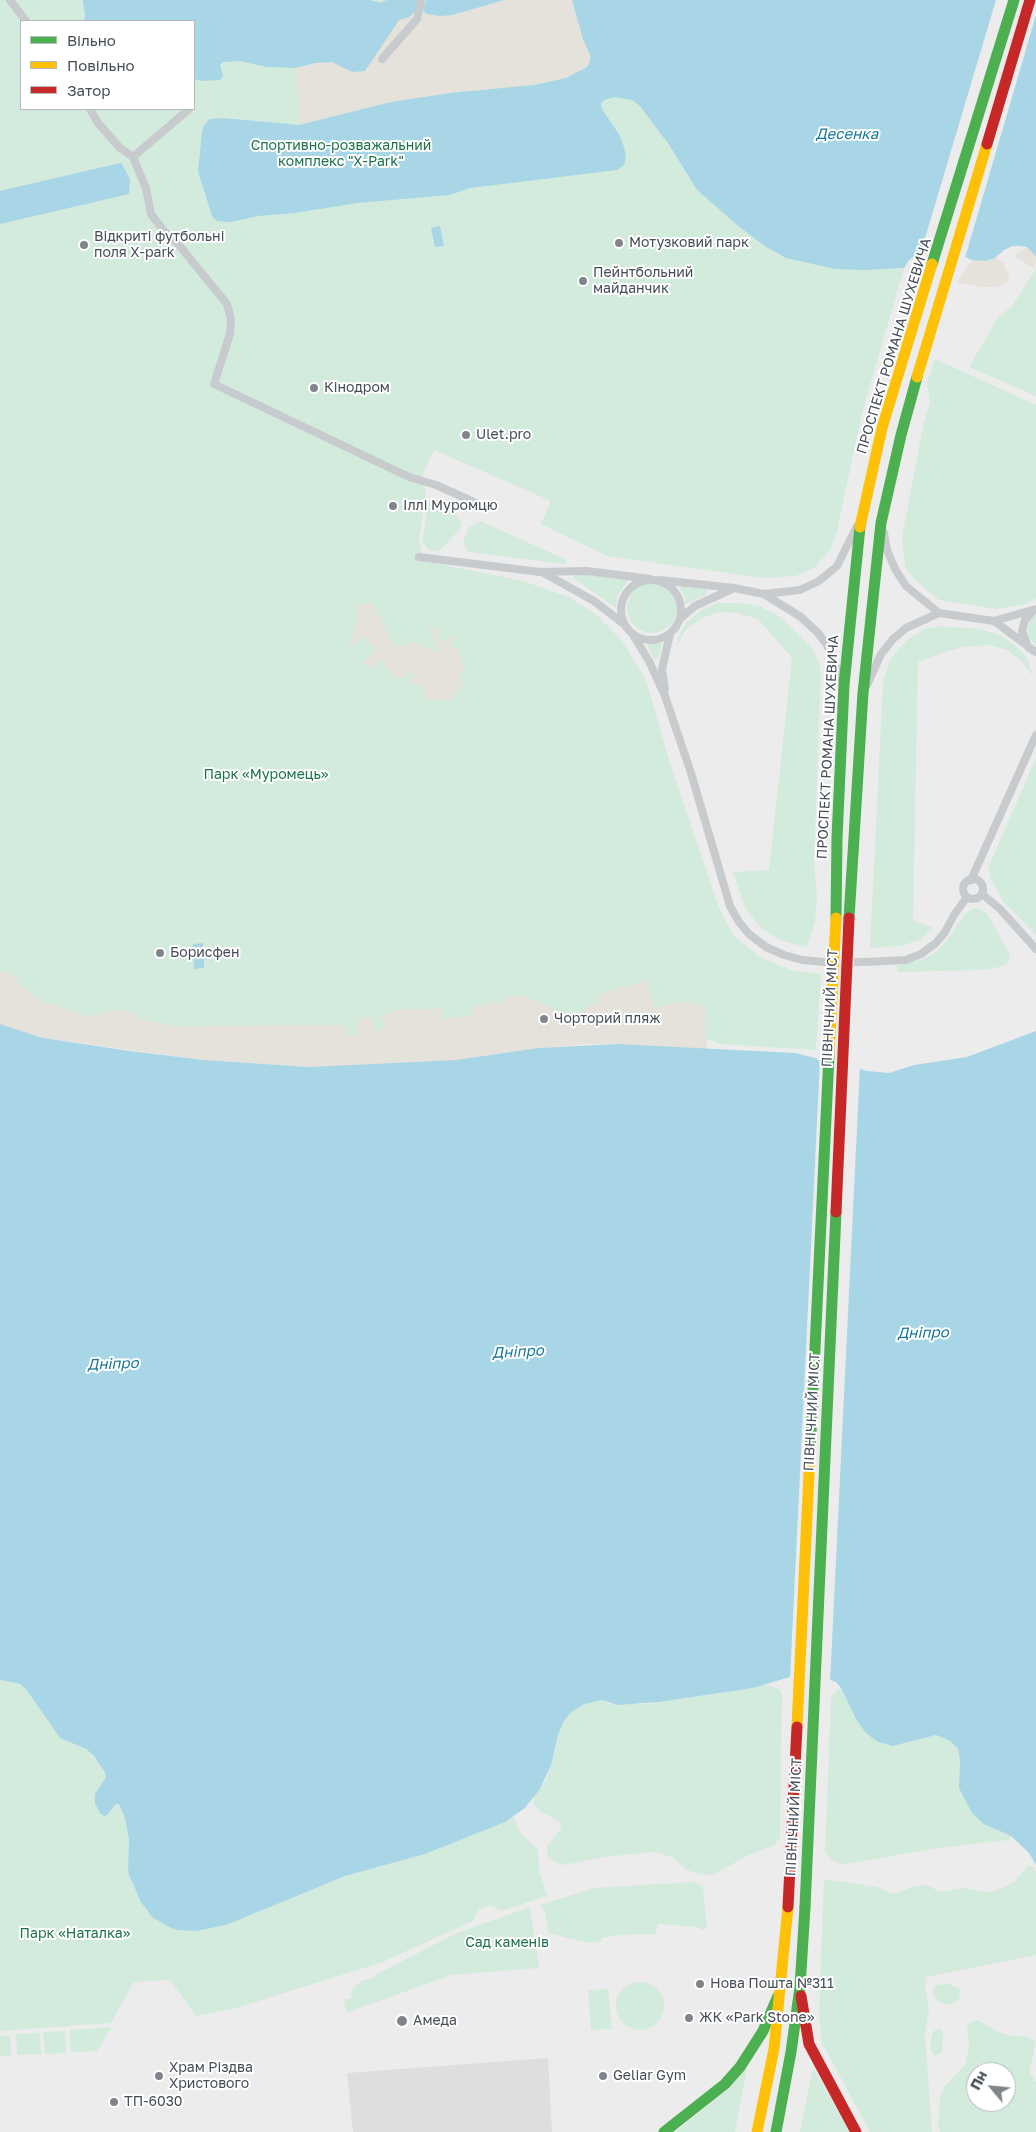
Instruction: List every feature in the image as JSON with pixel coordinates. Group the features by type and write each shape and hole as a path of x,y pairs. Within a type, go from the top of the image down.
{"main road":[{"name":"ПРОСПЕКТ РОМАНА ШУХЕВИЧА","path":"836,918 836,838 844,685 861,518 882,428 1014,0"},
{"path":"863,693 882,523 901,435 1030,0"},
{"name":"ПІВНІЧНИЙ МІСТ","path":"800,1987 849,918 863,693"},
{"name":"ПІВНІЧНИЙ МІСТ","path":"782,1983 788,1907 836,918"},
{"path":"664,2132 725,2084 740,2067 763,2031 782,1983"},
{"path":"757,2132 774,2049 782,1983"},
{"path":"776,2132 791,2052 800,1987"},
{"path":"800,1987 809,2044 856,2132"}],"street":[{"path":"10,0 25,20"},
{"path":"382,59 418,19 421,0"},
{"path":"91,110 98,123 119,147 133,157 146,188 151,214 163,230 179,244 227,304 230,334 214,384 409,477 436,485 474,502"},
{"path":"133,157 188,110"},
{"path":"420,557 540,572 587,571 734,588 764,594 800,590 819,581 837,566 861,518"},
{"path":"882,523 887,550 895,570 906,586 939,613 994,621 1036,609"},
{"path":"540,572 594,601 624,624 632,633 649,661 665,696 691,773 730,906 739,922 749,934 766,947 802,960 825,962"},
{"path":"624,624 621,612 622,602 626,593 632,586 650,579"},
{"path":"660,580 669,585 680,600 681,618"},
{"path":"632,633 640,638 660,639 670,634 681,618 695,606 734,588"},
{"path":"764,594 801,617 818,633 827,645 844,685"},
{"path":"1034,651 1022,631 1025,620 1036,609"},
{"path":"863,693 881,654 893,639 906,628 939,613"},
{"path":"994,621 1034,651"},
{"path":"665,696 662,669 670,634"},
{"path":"972,880 1036,735"},
{"path":"982,894 975,899 968,897 964,892 964,887 967,882 977,880 981,884 982,894 1000,909 1036,949"},
{"path":"865,962 906,960 921,954 936,943 968,897"}],"shaded area":[{"path":"548,2058 552,2132 353,2132 347,2073"}],"green space":[{"name":"Парк «Муромець»","path":"0,0 628,0 659,131 697,190 737,225 779,255 896,269 904,268 861,417 837,531 831,549 815,567 796,576 763,578 607,556 541,524 551,501 434,450 423,474 426,495 419,540 424,561 523,581 569,597 597,615 623,642 646,680 669,760 719,908 733,935 760,957 790,970 821,974 816,1050 718,1044 716,1041 564,1027 308,1041 136,1037 0,1007"},
{"path":"1036,269 1036,396 969,367 997,319 1012,306"},
{"path":"935,359 1036,405 1036,599 1023,605 996,609 939,600 914,579 905,567 902,538 923,426 930,402 927,383"},
{"path":"429,499 457,516 461,521 461,528 439,551 429,550 422,541"},
{"path":"480,521 567,560 564,564 468,552 463,541 469,527"},
{"path":"576,573 629,579 617,597 616,608 573,578"},
{"path":"652,583 662,585 670,590 675,598 677,608 675,618 670,626 662,631 652,633 642,631 634,626 629,618 627,608 629,598 634,590 642,585"},
{"path":"679,586 706,589 707,592 705,595 685,605 685,598"},
{"path":"718,603 741,603 761,607 780,617 811,647 818,660 821,673 814,860 817,896 815,921 807,947 774,937 759,926 745,907 733,872 769,870 792,658 758,619 737,613 719,612 702,618 686,629 676,648 678,637 686,623 701,610"},
{"path":"1036,614 1036,646 1028,636 1028,627 1030,620"},
{"path":"939,626 979,629 999,635 1015,645 1027,658 1033,676 1020,660 1007,650 990,645 963,647 918,662 913,920 933,928 920,940 900,946 870,948 883,681 891,658 907,640 925,629"},
{"path":"660,641 662,644 659,657 656,659 653,657 647,644 648,642"},
{"path":"1036,758 1036,935 1002,900 990,877 989,866"},
{"path":"974,908 981,909 988,915 1010,954 1008,962 1004,966 984,970 897,972 897,966 921,960 936,952 967,912"},
{"name":"Парк «Наталка»","path":"0,1680 20,1684 27,1689 60,1738 86,1749 98,1761 106,1777 95,1794 95,1804 97,1808 111,1811 116,1804 119,1804 125,1818 129,1840 128,1868 133,1885 146,1910 161,1923 242,1918 345,1876 425,1854 514,1817 520,1833 538,1849 539,1870 547,1896 501,1911 491,1905 478,1910 473,1921 380,1963 236,2008 196,2016 170,1980 134,1982 111,2023 0,2031"},
{"path":"765,1684 780,1690 782,1696 780,1838 774,1845 747,1856 713,1875 697,1874 685,1869 674,1858 655,1852 604,1857 564,1865 548,1857 547,1847 562,1827 558,1821 540,1811 533,1804 534,1797 547,1778 558,1735 564,1721 571,1712 594,1700 602,1700 610,1704 645,1704 753,1688"},
{"path":"841,1688 856,1719 878,1742 893,1746 936,1735 950,1741 958,1749 960,1760 959,1788 992,1828 1011,1836 1010,1838 1008,1840 938,1848 852,1863 840,1864 831,1859 825,1852 831,1697 834,1692"},
{"path":"1027,1866 1032,1866 1036,1872 1036,1955 926,1977 925,1985 929,2009 925,2034 932,2132 870,2132 822,2043 819,2015 824,1879 877,1887 893,1894 912,1887 927,1885 940,1892 963,1888 989,1892 1003,1888 1015,1881"},
{"path":"693,1882 703,1886 707,1928 703,1930 697,1927 658,1924 655,1934 619,1935 589,1943 548,1933 545,1912 540,1905 594,1888"},
{"name":"Сад каменів","path":"530,1907 539,1968 451,1975 346,2013 344,2000 352,1998 353,1988 361,1981 373,1978 373,1976 457,1933"},
{"path":"640,1982 649,1984 657,1989 662,1997 664,2006 662,2015 657,2023 649,2028 640,2030 631,2028 623,2023 618,2015 616,2006 618,1997 623,1989 631,1984"},
{"path":"949,1984 960,1989 959,2000 949,2005 936,2000 933,1994 935,1985"},
{"path":"608,1989 612,2029 591,2030 588,1990"},
{"path":"978,2020 998,2032 1012,2036 1024,2036 1035,2040 1029,2072 1036,2082 1036,2132 940,2132 938,2126 940,2097 943,2088 965,2065 969,2046 967,2026 972,2021"},
{"path":"112,2027 97,2051 71,2052 70,2030"},
{"path":"936,2029 941,2029 943,2033 942,2051 938,2055 933,2055 930,2048 932,2034"},
{"path":"65,2031 66,2053 45,2054 43,2032"},
{"path":"40,2033 41,2054 17,2055 16,2034"},
{"path":"10,2035 11,2056 0,2056 0,2036"},
{"path":"747,2068 735,2132 675,2132 731,2087"},
{"path":"813,2068 851,2132 800,2132"}],"sand":[{"path":"418,0 426,0 424,4 440,16 452,15 504,0 572,0 583,39 590,55 590,61 587,67 566,78 534,85 450,93 391,102 299,125 296,68 315,63 332,62 351,72 364,71 399,20 409,17"},
{"path":"1027,247 1036,257 1035,269 1014,256"},
{"path":"995,258 1005,263 1005,270 1009,272 1008,281 998,287 980,287 957,282 972,260 986,261"},
{"path":"371,601 393,643 401,647 413,641 436,652 430,627 439,628 439,641 443,642 456,634 458,636 450,644 453,649 458,647 460,652 458,654 466,668 464,673 460,674 460,680 465,682 451,701 428,700 425,698 423,688 410,682 409,679 415,677 410,671 403,678 393,677 379,659 374,663 374,668 363,663 374,650 364,635 351,647 349,646 353,637 353,628 358,622 354,620 358,614 355,612 354,607"},
{"name":"Чорторий пляж","path":"0,972 12,973 20,985 37,999 90,1017 111,1011 130,1011 143,1020 176,1026 344,1025 346,1036 359,1034 357,1020 372,1016 375,1031 385,1029 381,1014 396,1010 441,1008 442,1018 471,1016 472,1007 497,1003 512,996 525,996 557,1011 567,1014 579,1014 598,1000 603,992 647,981 655,1008 681,1001 706,1005 705,1029 707,1049 588,1044 538,1048 456,1060 309,1067 204,1060 43,1038 0,1024"}],"water":[{"path":"83,0 370,0 380,3 387,0 418,0 416,11 409,17 399,20 365,71 352,72 332,62 315,63 296,68 267,67 239,61 223,62 220,65 223,76 220,80 203,81 195,79 195,20 84,20"},
{"path":"426,0 504,0 452,15 440,16 426,14 423,10"},
{"name":"Десенка","path":"572,0 1036,0 1036,257 1027,247 1019,246 1013,246 1004,250 995,258 986,261 972,260 956,253 925,250 909,260 904,268 864,270 835,269 786,258 766,247 737,225 697,190 669,145 640,106 632,100 614,97 601,103 602,109 620,136 624,147 626,157 624,165 617,170 470,188 450,195 357,203 295,213 258,216 231,222 217,221 212,216 198,171 202,132 204,125 210,119 224,118 299,125 391,102 450,93 534,85 566,78 587,67 590,61 590,55 583,39"},
{"path":"120,163 130,179 129,194 0,224 0,191"},
{"path":"440,226 444,246 435,247 431,228"},
{"path":"203,943 203,953 206,953 204,968 194,969 193,944"},
{"name":"Дніпро","path":"0,1024 43,1038 130,1051 204,1060 309,1067 456,1060 538,1048 618,1044 795,1053 868,1071 889,1073 914,1065 967,1057 1036,1031 1036,1865 1029,1853 1011,1836 984,1824 972,1813 959,1788 960,1760 958,1749 950,1741 936,1735 893,1746 878,1742 866,1733 856,1719 841,1688 836,1682 818,1676 793,1676 753,1688 659,1702 617,1705 602,1700 585,1704 571,1712 564,1721 558,1735 551,1765 540,1789 525,1808 505,1822 425,1854 345,1876 226,1925 196,1931 177,1930 152,1917 141,1902 129,1875 129,1840 125,1818 119,1804 116,1804 104,1816 95,1804 95,1794 106,1777 104,1771 94,1756 86,1749 60,1738 26,1689 20,1684 0,1680"}],"pier":[{"path":"996,0 1036,0 1036,15 965,258 944,253 920,255"},
{"path":"817,1056 860,1066 830,1683 818,1679 790,1679 820,1060 817,1060"}],"tunnel":[{"path":"830,962 865,962"}],"traffic: fast":[{"path":"932,264 1014,0"},
{"path":"849,918 863,693 881,523 901,435 917,377"},
{"path":"836,918 837,838 844,685 860,527"},
{"path":"810,1453 829,1055"},
{"path":"805,1907 836,1212"},
{"path":"776,2132 791,2052 800,1987 805,1907"},
{"path":"664,2132 725,2084 740,2067 763,2031 778,1996"}],"traffic: slow":[{"path":"917,377 987,144"},
{"path":"860,527 882,428 932,264"},
{"path":"829,1055 836,918"},
{"path":"797,1727 810,1453"},
{"path":"757,2132 774,2049 788,1907"}],"traffic: jam":[{"path":"987,144 1030,0"},
{"path":"836,1212 849,918"},
{"path":"788,1907 797,1727"},
{"path":"801,1996 809,2044 856,2132"}],"place":[{"name":"Мотузковий парк","path":"619,243"},
{"name":"Відкриті футбольні поля X-park","path":"84,245"},
{"name":"Пейнтбольний майданчик","path":"583,281"},
{"name":"Кінодром","path":"314,388"},
{"name":"Ulet.pro","path":"466,435"},
{"name":"Іллі Муромцю","path":"393,506"},
{"name":"Борисфен","path":"160,953"},
{"name":"Чорторий пляж","path":"544,1019"},
{"name":"Нова Пошта №311","path":"700,1984"},
{"name":"ЖК «Park Stone»","path":"689,2018"},
{"name":"Амеда","path":"402,2021"},
{"name":"Храм Різдва Христового","path":"159,2076"},
{"name":"Geliar Gym","path":"603,2076"},
{"name":"ТП-6030","path":"114,2102"}],"park label":[{"name":"Спортивно-розважальний комплекс \"Х-Park\"","path":"341,154"}]}
